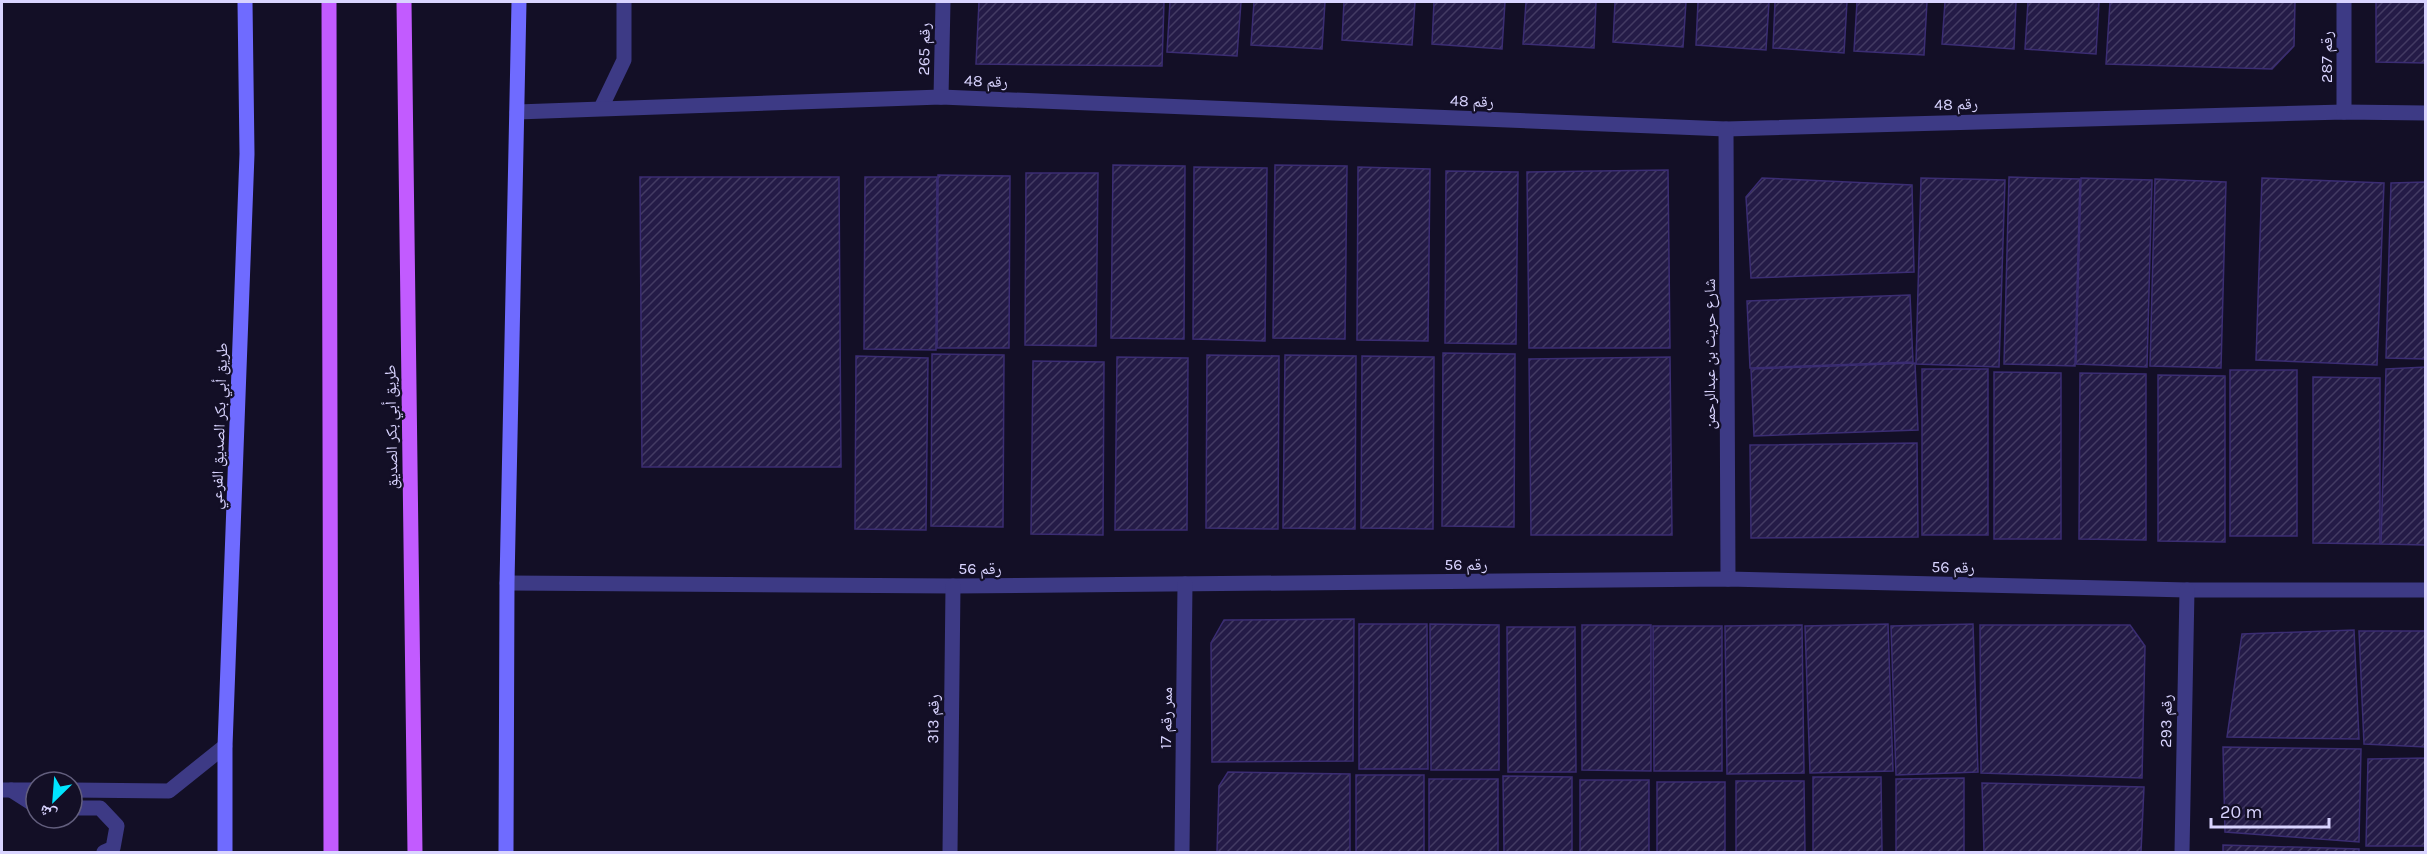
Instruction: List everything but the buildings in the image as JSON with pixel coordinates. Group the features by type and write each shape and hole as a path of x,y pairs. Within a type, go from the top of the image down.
{"main road":[{"name":"طريق أبي بكر الصديق الفرعي","path":"225,852 225,747 247,154 245,2"},
{"path":"506,852 507,583 519,2"},
{"path":"329,5 332,852"},
{"name":"طريق أبي بكر الصديق","path":"404,8 415,852"}],"street":[{"path":"601,108 624,60 624,2"},
{"name":"رقم 265","path":"941,98 943,2"},
{"name":"رقم 287","path":"2344,2 2344,112"},
{"name":"رقم 48","path":"517,112 941,98 1726,129 2344,112 2426,113"},
{"name":"شارع حريث بن عبدالرحمن","path":"1726,129 1728,579"},
{"name":"رقم 56","path":"507,583 953,586 1728,579 2187,590 2426,590"},
{"name":"ممر رقم 17","path":"1182,852 1185,584"},
{"name":"رقم 313","path":"950,852 953,586"},
{"name":"رقم 293","path":"2182,852 2187,590"},
{"path":"84,790 170,791 225,747"},
{"path":"6,790 24,790"},
{"path":"6,790 24,800"},
{"path":"84,808 100,808 117,826 113,848 104,852"}]}
